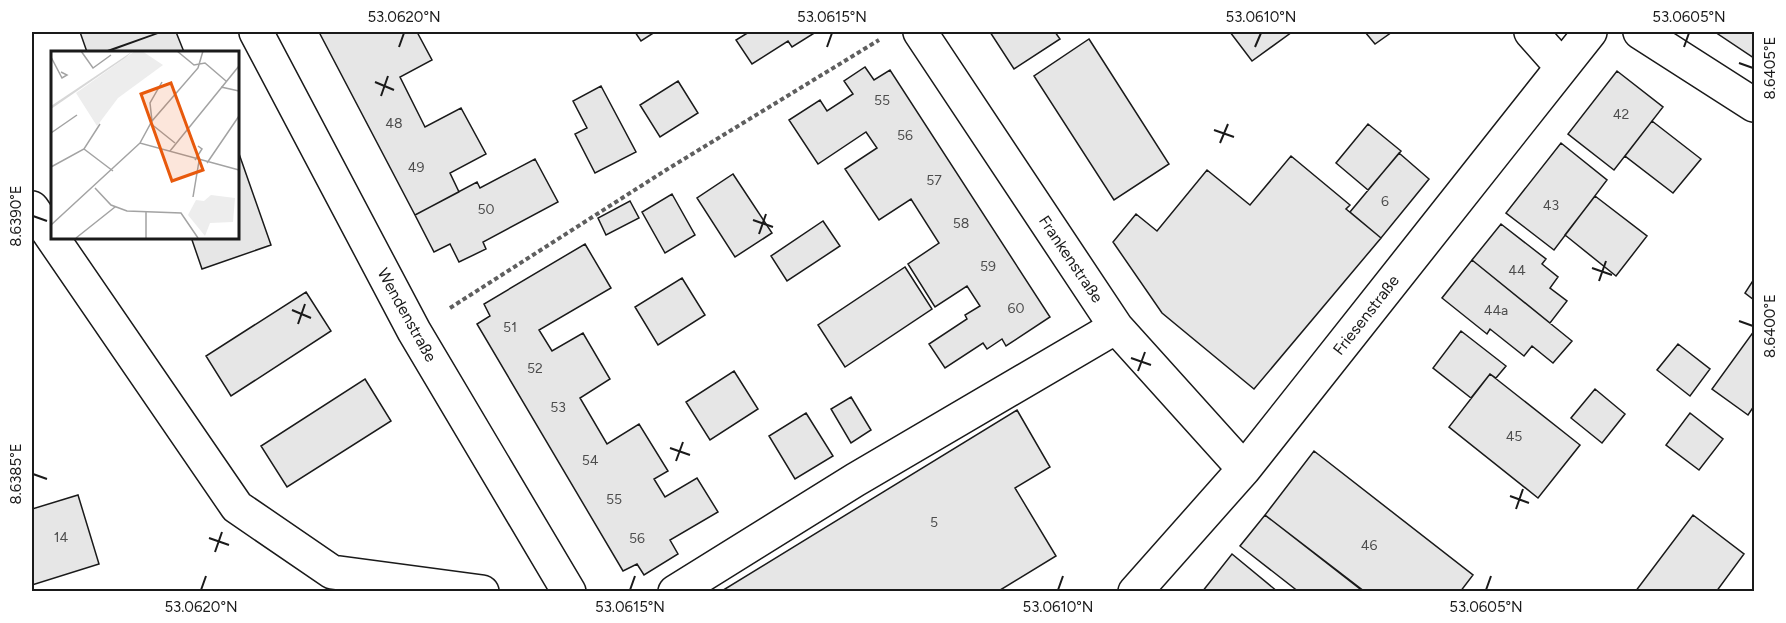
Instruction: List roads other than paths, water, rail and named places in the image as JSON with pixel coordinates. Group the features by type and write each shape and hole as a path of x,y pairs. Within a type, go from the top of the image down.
{"street":[{"name":"Wendenstraße","path":"256,32 414,331 569,591"},
{"name":"Frankenstraße","path":"920,32 1116,327 1244,469"},
{"path":"1531,32 1562,67"},
{"name":"Friesenstraße","path":"1135,591 1244,469 1590,32"},
{"path":"1640,32 1755,105"},
{"path":"32,208 51,236"},
{"path":"53,238 237,507 332,572 482,591"},
{"path":"675,591 855,480 1116,327"}]}
